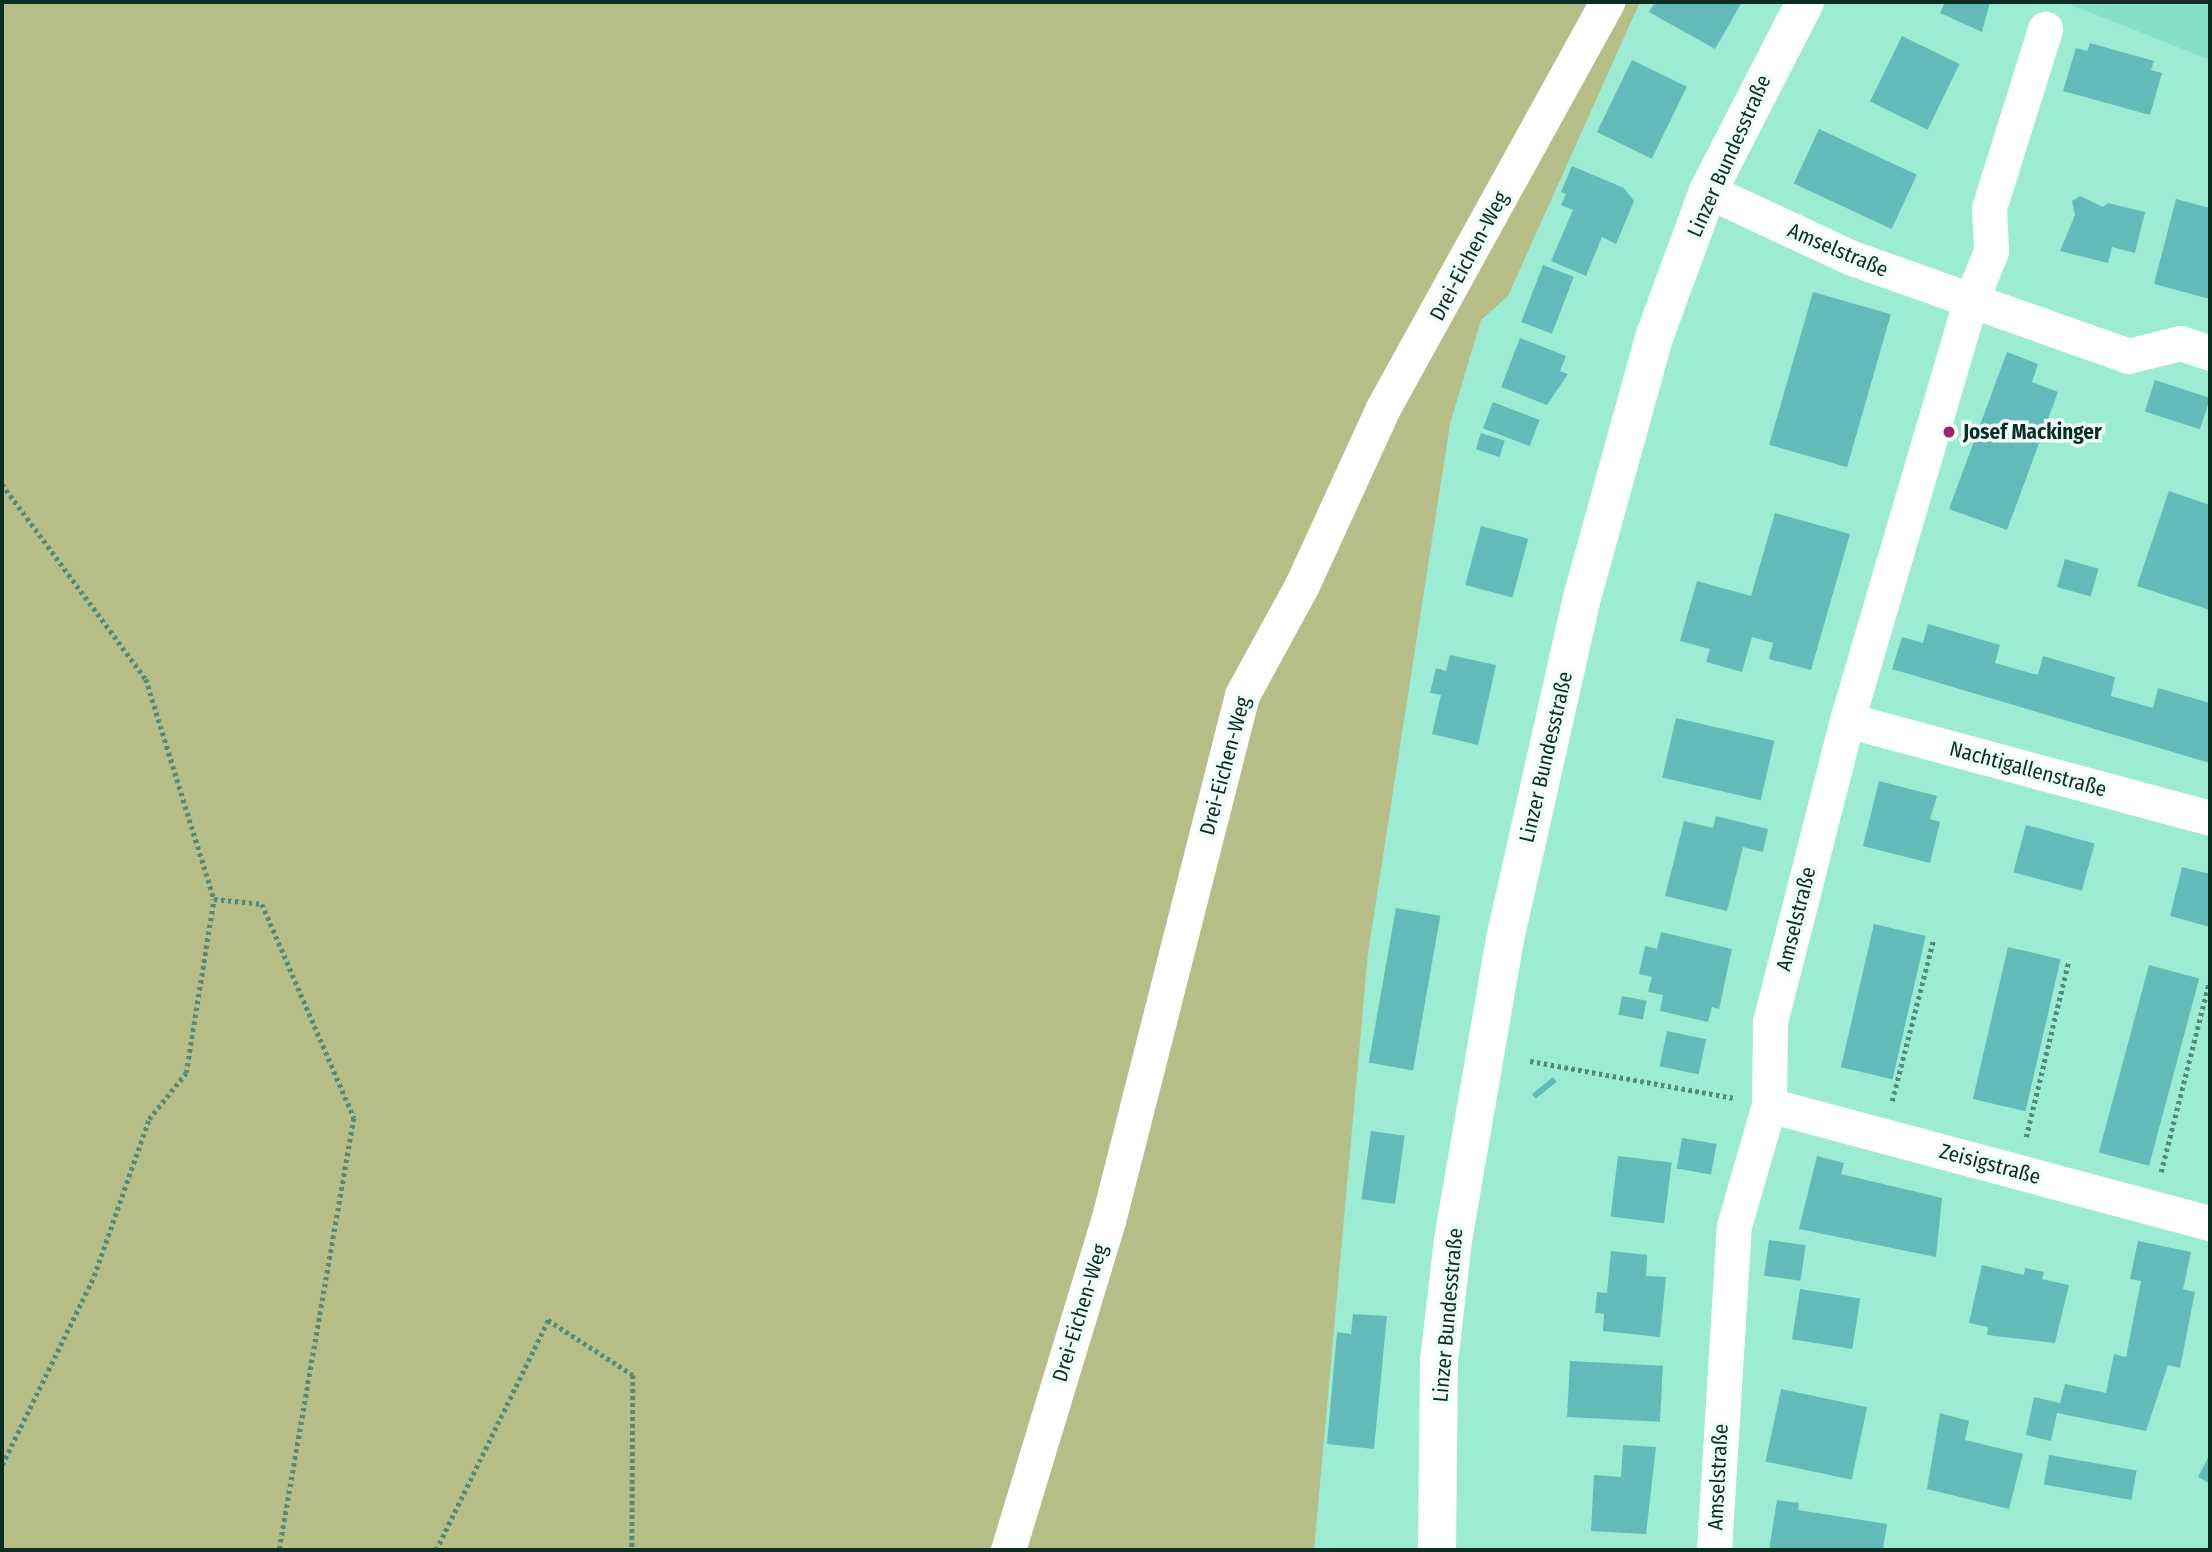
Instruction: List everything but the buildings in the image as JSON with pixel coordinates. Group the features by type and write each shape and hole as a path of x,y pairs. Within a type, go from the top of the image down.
{"main road":[{"name":"Linzer Bundesstraße","path":"1437,1550 1439,1361 1505,939 1583,594 1655,335 1708,191 1805,2"}],"street":[{"name":"Drei-Eichen-Weg","path":"1008,1550 1108,1221 1242,695 1302,585 1383,408 1608,2"},
{"path":"1970,303 1991,251 1989,208 2045,29"},
{"name":"Amselstraße","path":"1708,191 1852,258 1970,303 2128,356 2180,343 2210,354"},
{"name":"Amselstraße","path":"1714,1550 1734,1226 1769,1104 1770,1022 1847,720 1970,303"},
{"name":"Nachtigallenstraße","path":"1847,720 2210,818"},
{"name":"Zeisigstraße","path":"1769,1104 2210,1223"}],"path":[{"path":"2,484 146,679 214,899 186,1073 149,1119 94,1276 2,1465"},
{"path":"214,899 262,904 354,1118 279,1550"},
{"path":"1883,1136 1934,938"},
{"path":"2018,1172 2068,963"},
{"path":"2152,1207 2208,982"},
{"path":"1530,1061 1769,1104"},
{"path":"436,1550 548,1320 633,1375 632,1550"}],"shaded area":[{"path":"2,2 1640,2 1508,296 1481,320 1450,424 1368,953 1314,1550 2,1550"},
{"path":"2064,2 2210,2 2210,60"}],"place":[{"name":"Josef Mackinger","path":"1949,432"}]}
